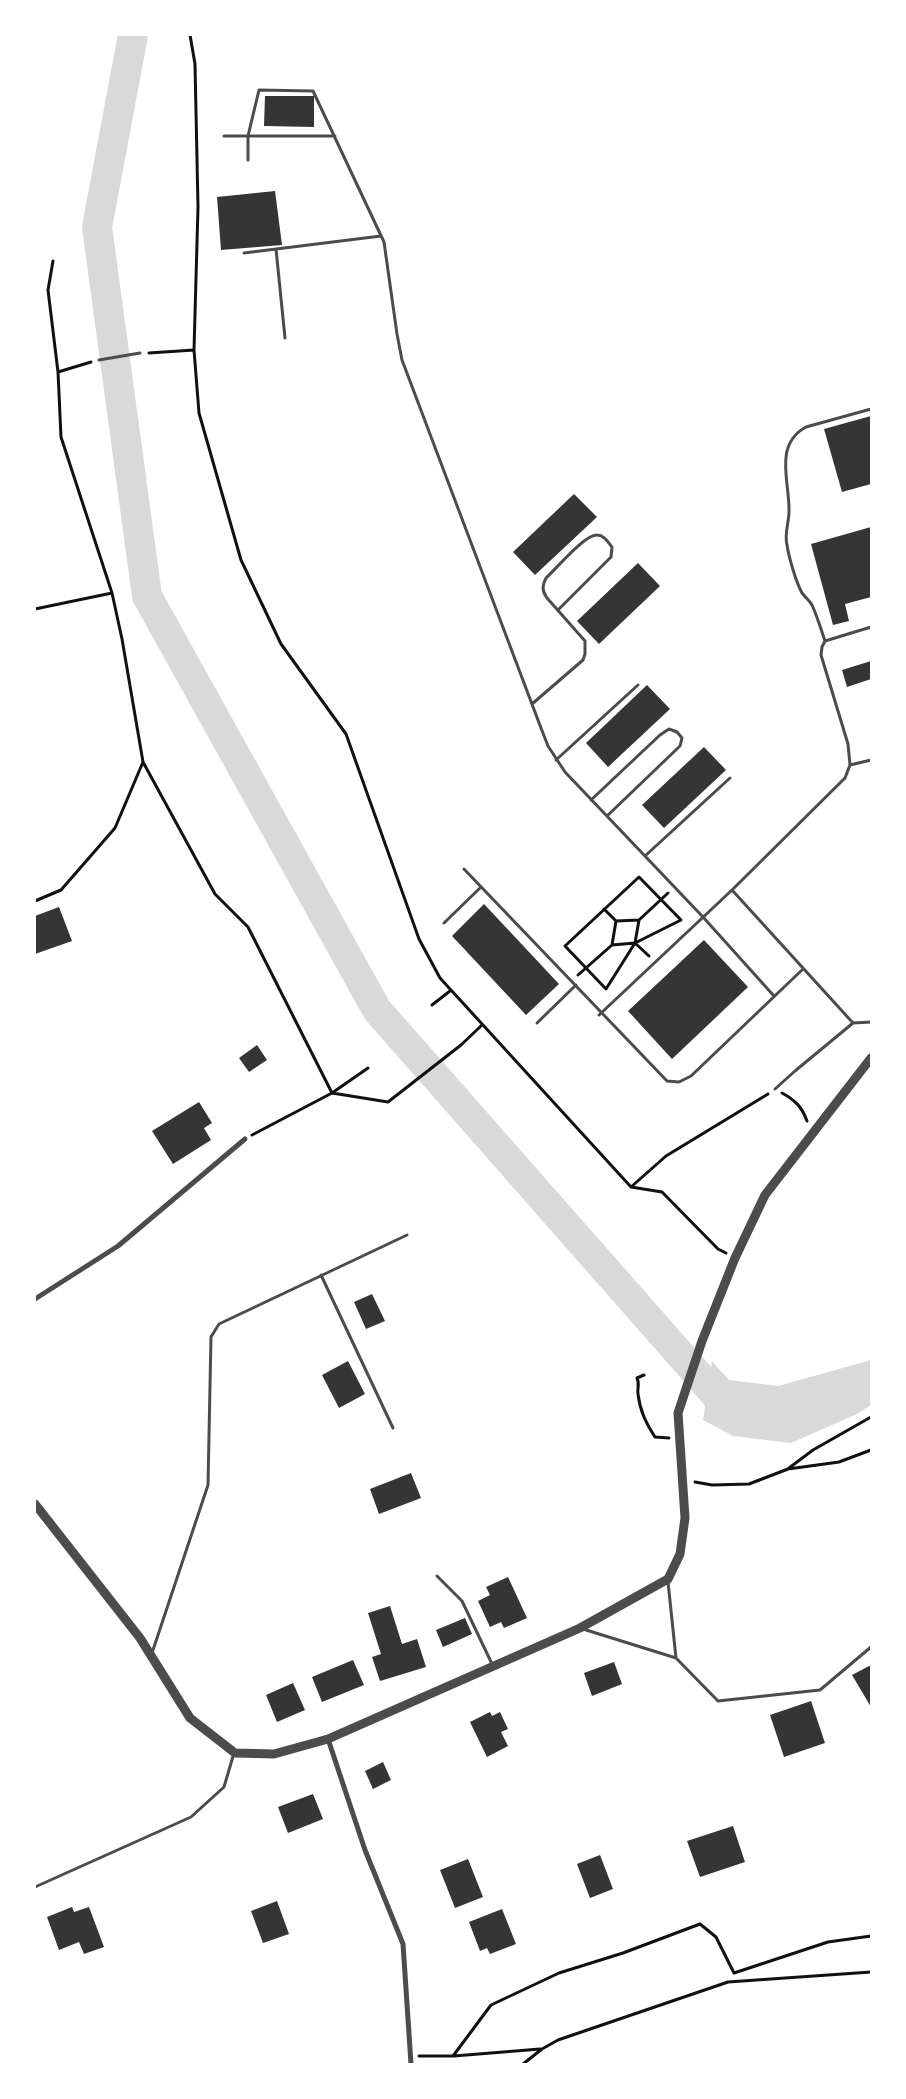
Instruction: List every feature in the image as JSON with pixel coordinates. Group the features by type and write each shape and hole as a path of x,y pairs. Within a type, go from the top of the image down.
{"street":[{"path":"35,1504 140,1638 190,1718 235,1753 274,1754 328,1739 580,1628 668,1579 680,1554 685,1518 678,1413 702,1341 735,1258 765,1195 871,1058"},
{"path":"35,1299 118,1246 245,1139"},
{"path":"328,1739 365,1850 403,1944 411,2064"}],"lane":[{"path":"248,160 248,136 259,90 313,91 386,249 402,360 532,704 556,760 774,996"},
{"path":"224,136 335,136"},
{"path":"244,253 381,236"},
{"path":"276,249 285,338"},
{"path":"99,360 140,354"},
{"path":"825,641 812,607 801,591 787,546 786,536 789,509 785,480 786,457 792,437 806,427 871,410"},
{"path":"532,704 583,660 585,654 585,641 544,594 542,588 546,578 586,540 594,535 603,537 612,547 611,557 558,610"},
{"path":"601,1014 732,890 845,778 850,765 848,744 821,655 822,647 825,641 871,627"},
{"path":"556,760 638,685"},
{"path":"591,800 660,735 669,729 677,732 682,738 680,746 607,816"},
{"path":"850,765 871,760"},
{"path":"645,856 730,778"},
{"path":"464,870 576,985 601,1014 668,1081 679,1082 690,1076 803,969"},
{"path":"444,923 481,887"},
{"path":"732,890 853,1023"},
{"path":"537,1023 576,985"},
{"path":"775,1089 853,1023 871,1022"},
{"path":"151,1656 208,1485 211,1337 219,1324 407,1234"},
{"path":"321,1275 393,1428"},
{"path":"437,1576 462,1601 493,1667"},
{"path":"668,1579 676,1658"},
{"path":"580,1628 676,1658 718,1701 820,1690 871,1647"},
{"path":"35,1887 191,1817 224,1787 235,1753"}],"path":[{"path":"190,35 195,64 198,207 194,350 200,413 241,560 281,644 346,734 419,939 440,978 450,992 631,1188 662,1192 718,1249 735,1258"},
{"path":"53,260 48,290 58,372 61,437 112,593 122,638 143,762 215,894 248,928 332,1092"},
{"path":"140,354 194,350"},
{"path":"58,372 99,360"},
{"path":"35,609 112,593"},
{"path":"35,901 60,890 115,828 143,762"},
{"path":"572,981 586,968 612,945 635,943 681,920 661,899 638,877 566,946 586,968 606,989 635,943 639,920 661,899 674,887"},
{"path":"604,909 616,921 639,920"},
{"path":"612,945 616,921"},
{"path":"635,943 655,963"},
{"path":"432,1005 450,992"},
{"path":"332,1092 388,1102 461,1045 482,1025"},
{"path":"245,1139 332,1092 368,1068"},
{"path":"631,1188 666,1156 775,1089 792,1099 803,1110 812,1135"},
{"path":"644,1375 637,1378 639,1383 638,1392 642,1416 654,1437 680,1438"},
{"path":"788,1469 813,1450 871,1417"},
{"path":"682,1480 712,1485 749,1484 788,1469 838,1462 871,1450"},
{"path":"453,2056 491,2005 559,1973 623,1953 700,1924 716,1938 734,1973"},
{"path":"728,1982 734,1973 828,1942 871,1936"},
{"path":"522,2064 558,2040 597,2025 728,1982 871,1972"},
{"path":"410,2056 453,2056 542,2049"}],"shaded area":[{"path":"871,1360 871,1405 857,1414 791,1443 733,1436 703,1420 712,1361 729,1380 778,1386"}],"building":[{"path":"265,96 314,96 314,127 264,126"},
{"path":"275,191 282,245 221,250 217,197"},
{"path":"871,416 871,484 842,492 824,429"},
{"path":"574,494 597,517 535,575 513,552"},
{"path":"871,527 871,597 845,604 849,621 833,625 811,544"},
{"path":"638,563 660,586 599,644 577,621"},
{"path":"871,661 871,679 847,687 842,670"},
{"path":"647,685 670,709 608,767 586,743"},
{"path":"704,747 726,770 664,828 642,805"},
{"path":"484,904 559,984 526,1015 452,936"},
{"path":"59,907 72,941 35,954 35,916"},
{"path":"704,940 748,987 672,1059 628,1011"},
{"path":"257,1045 267,1060 249,1072 239,1058"},
{"path":"199,1102 212,1123 204,1128 211,1140 173,1164 152,1131"},
{"path":"372,1294 385,1321 366,1329 354,1302"},
{"path":"348,1361 365,1394 339,1408 322,1375"},
{"path":"411,1473 421,1498 379,1514 370,1489"},
{"path":"508,1577 527,1618 504,1628 501,1622 490,1627 478,1601 490,1595 486,1587"},
{"path":"390,1606 402,1644 417,1639 426,1667 380,1681 372,1657 381,1654 368,1613"},
{"path":"465,1618 472,1634 443,1647 436,1630"},
{"path":"353,1660 364,1685 322,1702 312,1677"},
{"path":"614,1662 622,1684 592,1696 584,1673"},
{"path":"871,1665 871,1707 852,1675"},
{"path":"293,1683 305,1710 277,1722 266,1695"},
{"path":"811,1701 825,1743 784,1757 770,1715"},
{"path":"490,1712 492,1716 500,1712 508,1729 501,1732 508,1746 487,1757 470,1722"},
{"path":"383,1762 391,1780 373,1789 365,1771"},
{"path":"313,1794 323,1819 288,1833 278,1807"},
{"path":"733,1826 745,1862 700,1877 687,1841"},
{"path":"600,1855 613,1889 590,1898 577,1864"},
{"path":"468,1859 483,1897 455,1908 440,1870"},
{"path":"277,1901 289,1934 263,1943 251,1911"},
{"path":"72,1907 74,1912 89,1907 104,1947 84,1954 79,1942 59,1950 47,1917"},
{"path":"502,1909 516,1944 490,1954 487,1948 480,1951 469,1922"}],"waterway":[{"path":"133,35 97,227 147,596 377,1010 722,1402 742,1403"}]}
